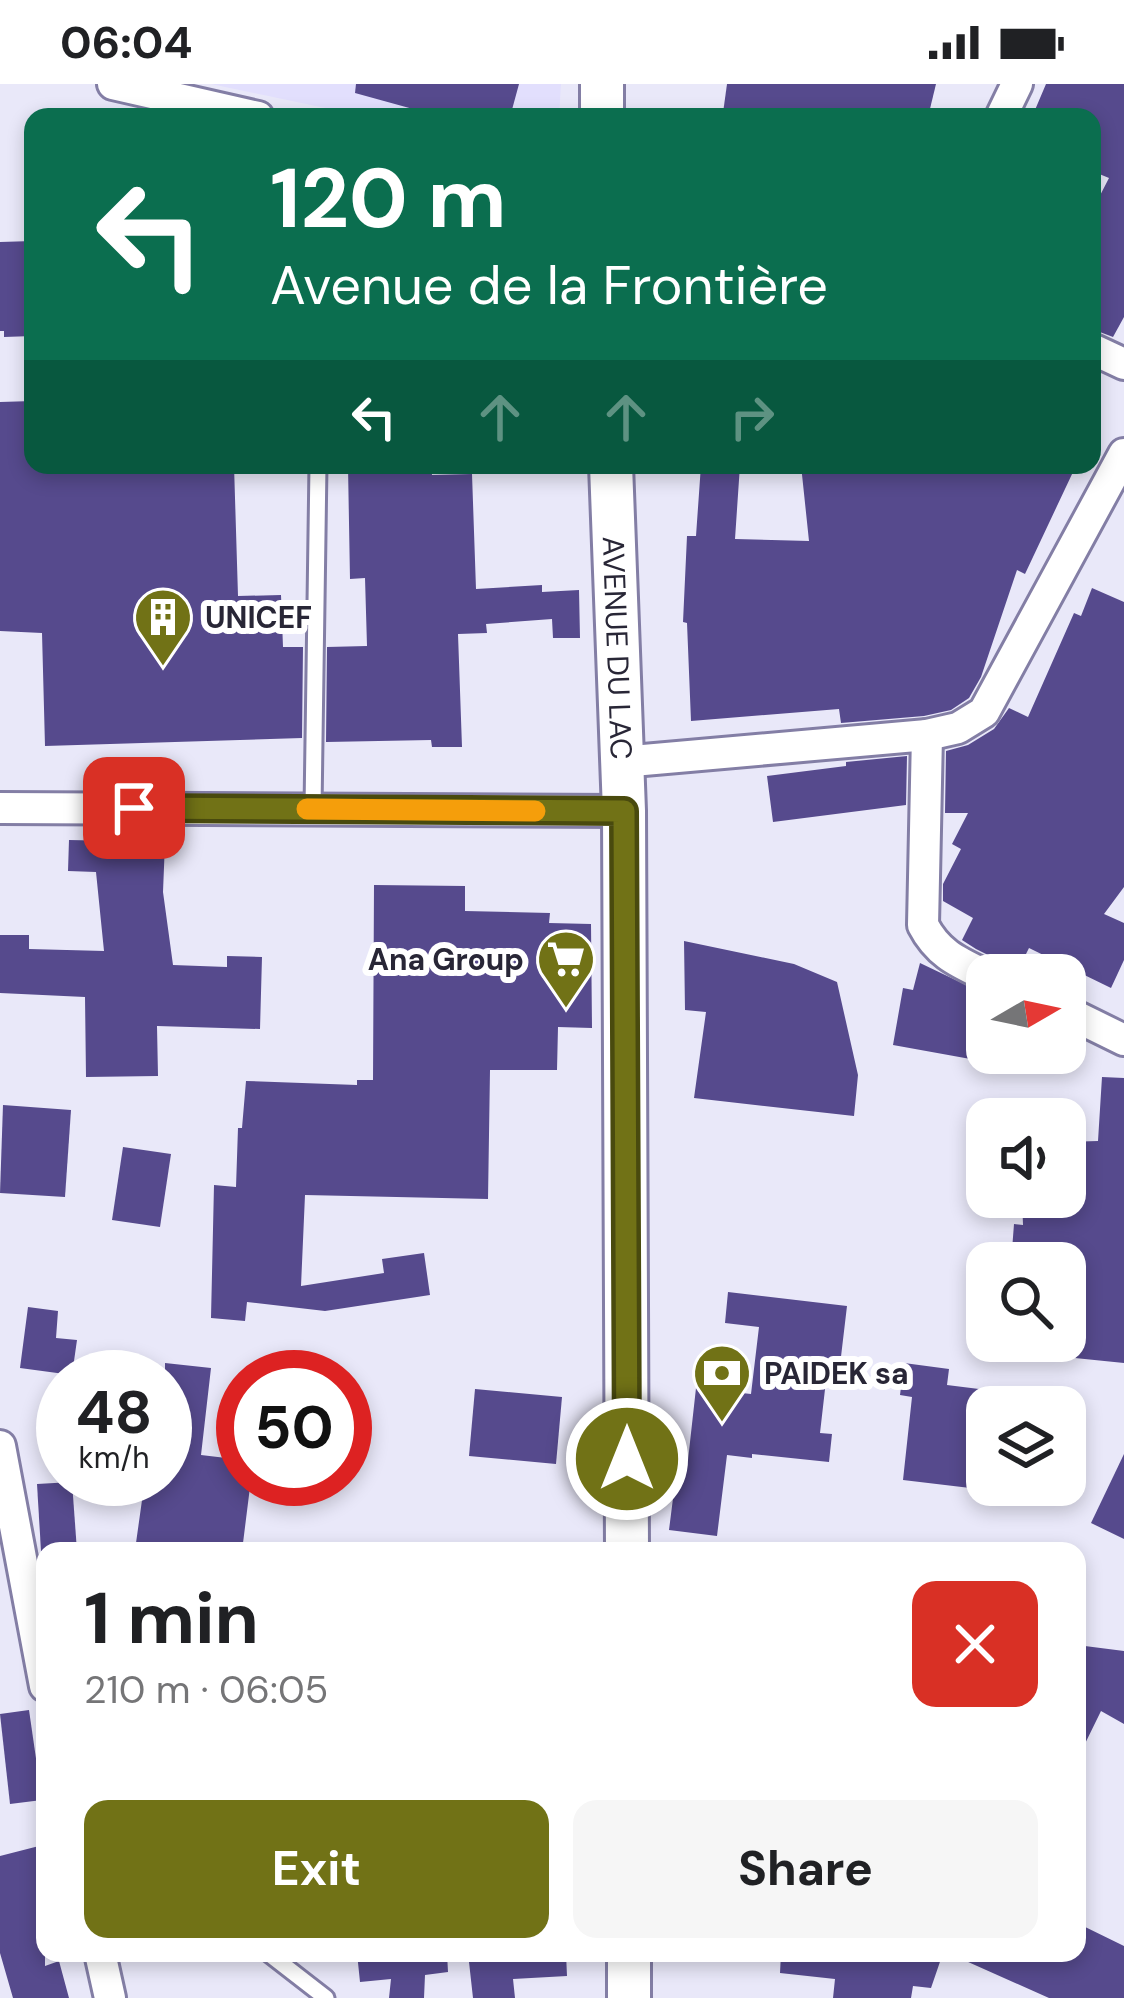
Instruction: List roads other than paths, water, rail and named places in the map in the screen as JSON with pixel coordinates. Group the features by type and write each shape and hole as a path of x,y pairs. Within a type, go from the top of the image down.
{"main road":[{"name":"AVENUE DU LAC","path":"611,474 624,811 627,1542"},
{"path":"629,1962 629,1998"}],"street":[{"path":"113,84 218,108"},
{"path":"622,762 927,736 958,728 984,712 1124,454"},
{"path":"927,736 922,925 934,946 966,966"},
{"path":"0,808 624,811"},
{"path":"1086,1021 1124,1040"},
{"path":"0,1446 36,1638"},
{"path":"102,1962 110,1998"}],"lane":[{"path":"313,809 318,474"},
{"path":"280,1962 326,1998"}],"place":[{"name":"UNICEF","path":"163,668"},
{"name":"Ana Group","path":"566,1010"},
{"name":"PAIDEK sa","path":"722,1424"}]}
